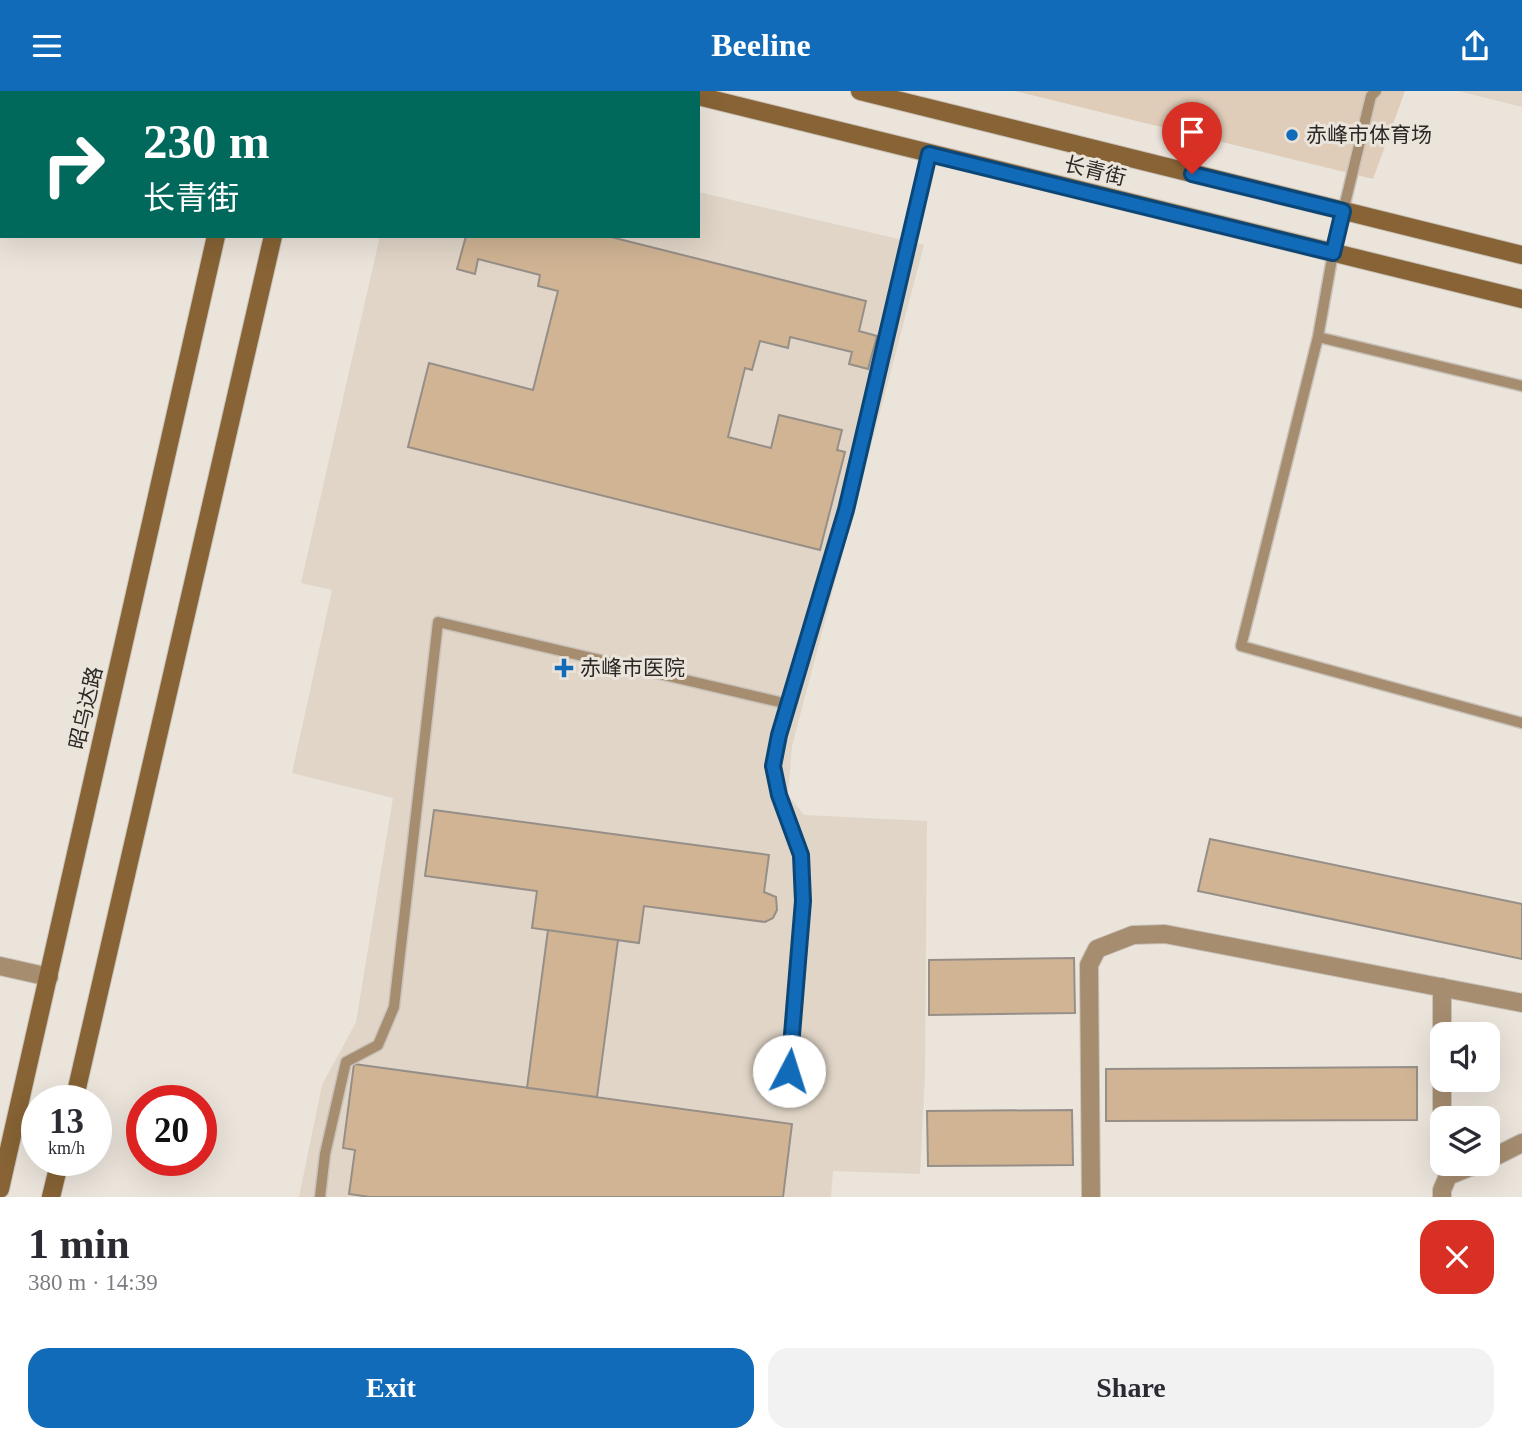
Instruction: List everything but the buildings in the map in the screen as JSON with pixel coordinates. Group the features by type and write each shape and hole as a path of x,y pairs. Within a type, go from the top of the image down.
{"main road":[{"name":"长青街","path":"860,91 1522,255"},
{"name":"长青街","path":"700,97 1522,299"},
{"name":"昭乌达路","path":"0,1189 216,238"},
{"path":"78,1085 273,238"},
{"path":"51,1197 56,1176"}],"street":[{"path":"1091,1197 1089,965 1097,949 1133,935 1165,934 1522,1003"},
{"path":"0,966 49,977"},
{"path":"1442,988 1442,1022"},
{"path":"1500,1154 1522,1143"},
{"path":"1442,1193 1448,1176"}],"lane":[{"path":"1376,91 1371,96 1343,211 1318,337 1241,646 1522,723"},
{"path":"789,1071 803,901 801,855 779,795 773,766 788,704 846,510 929,154"},
{"path":"1318,337 1522,386"},
{"path":"320,1197 326,1154 346,1062 378,1045 394,1007 438,622 788,704"}],"shaded area":[{"name":"赤峰市体育场","path":"1015,91 1405,91 1373,179"},
{"path":"1458,91 1522,91 1522,107"},
{"name":"赤峰市医院","path":"700,192 924,245 792,746 788,795 804,815 927,821 925,1074 920,1174 833,1171 831,1197 299,1197 322,1085 356,1022 393,798 292,773 332,590 301,583 380,238 700,238"}],"place":[{"name":"赤峰市体育场","path":"1292,135"},
{"name":"赤峰市医院","path":"564,668"}],"route":[{"path":"789,1071 803,901 801,855 779,795 773,766 779,735 846,510 929,154 1333,253 1343,211 1192,174"}]}
